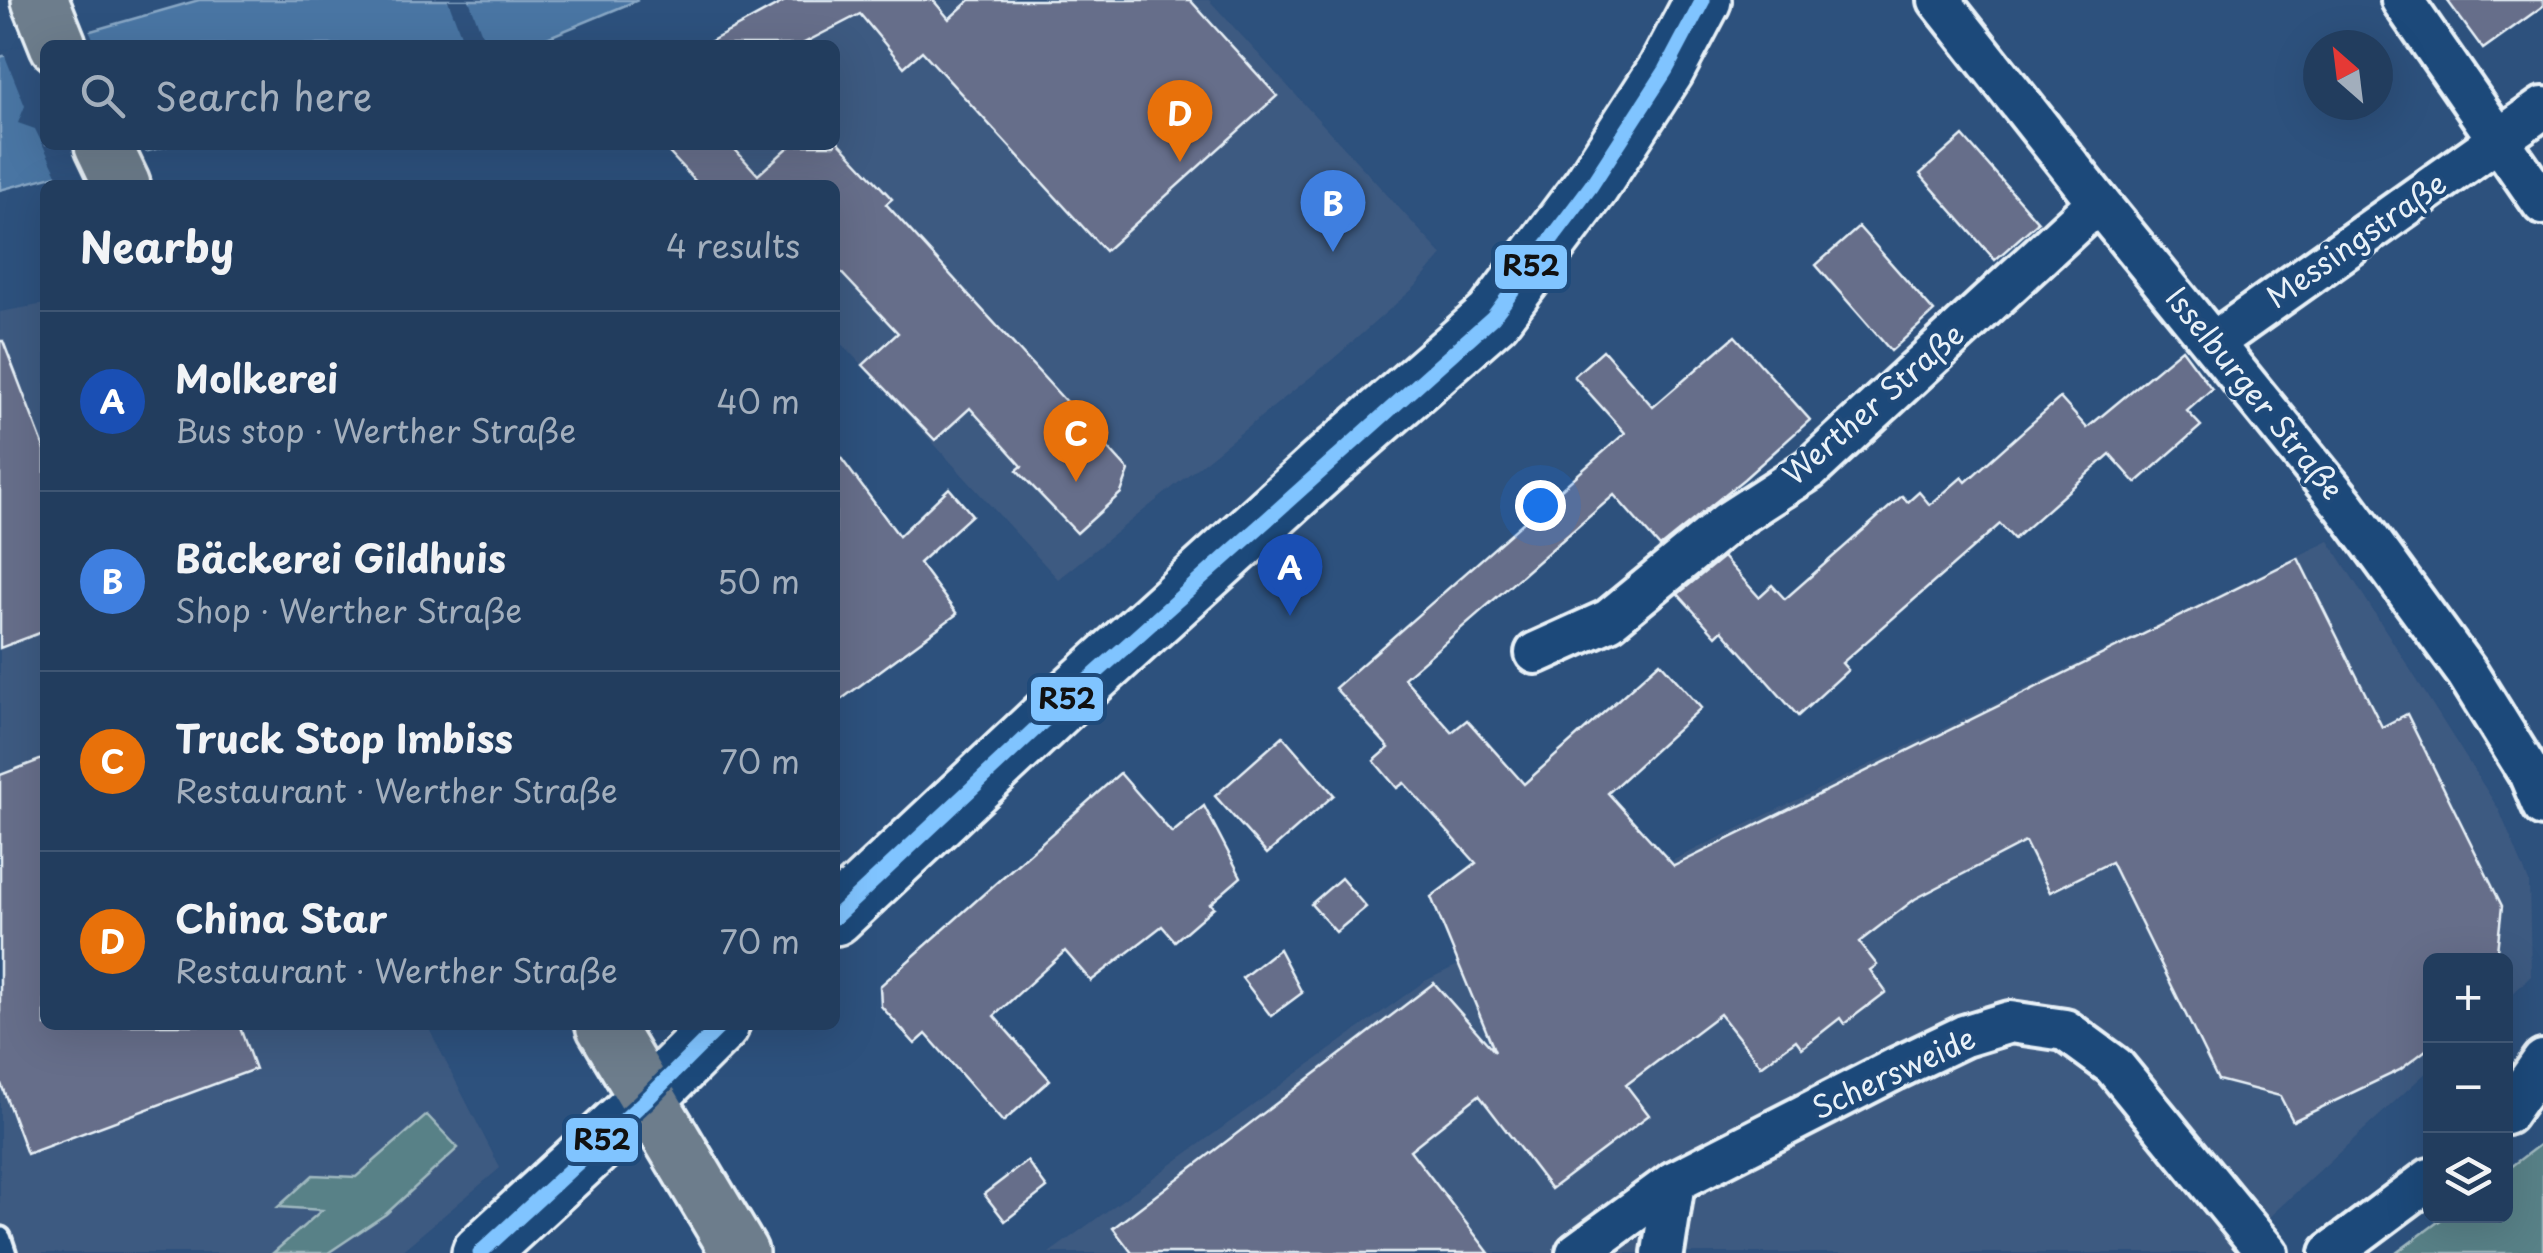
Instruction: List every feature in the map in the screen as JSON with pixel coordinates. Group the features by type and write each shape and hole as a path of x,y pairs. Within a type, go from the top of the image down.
{"main road":[{"path":"40,0 56,40"},
{"path":"840,911 1322,466 1493,317 1591,186 1666,70 1703,0"},
{"path":"105,150 120,180"},
{"path":"607,1030 740,1253"},
{"path":"480,1253 716,1030"}],"street":[{"name":"Isselburger Straße","path":"1939,0 2344,505 2467,673 2529,774 2543,806"},
{"path":"2402,0 2543,204"},
{"name":"Messingstraße","path":"2214,342 2543,108"},
{"name":"Werther Straße","path":"1536,654 1609,620 1728,522 1810,470 2098,202"},
{"name":"Schersweide","path":"1577,1253 1674,1182 1964,1036 2010,1022 2065,1030 2114,1066 2267,1253"},
{"path":"2513,1104 2543,1060"},
{"path":"1663,1253 1674,1182"},
{"path":"2331,1253 2423,1184"}],"lane":[{"path":"2513,1120 2543,1100"},
{"path":"0,1238 5,1253"}],"shaded area":[{"path":"199,0 638,0 542,40 59,40"},
{"path":"786,0 1209,0 1442,255 1415,287 1333,359 1058,579 840,341 840,180 692,180 666,150 840,150 840,40 714,40"},
{"path":"40,46 40,150 152,150 0,190 0,57"},
{"path":"40,305 40,1030 430,1030 500,1168 399,1253 0,1253 0,312"},
{"path":"2329,541 2499,810 2529,882 2531,976 2513,993 2513,953 2423,953 2423,1075 2230,1253 1049,1253 1425,981"}],"green space":[{"path":"427,1115 458,1148 386,1214 328,1253 273,1253 322,1210 278,1207 313,1175 356,1177"},
{"path":"2543,1142 2543,1253 2396,1253 2437,1223 2513,1223 2513,1165"}],"pier":[{"path":"448,0 469,0 484,40 463,40"},
{"path":"87,25 94,40 40,40 40,139 35,129 18,123 25,106 3,51"},
{"path":"45,150 144,150 148,158 60,180"}],"building":[{"path":"787,0 933,0 949,19 970,0 1190,0 1277,96 1105,251 922,51 904,67 860,14 810,40 713,40"},
{"path":"2447,0 2543,0 2543,6 2483,49"},
{"path":"1963,136 2038,222 1995,260 1920,174"},
{"path":"840,143 892,199 886,204 1129,471 1121,493 1077,533 1017,470 1022,466 970,408 935,440 863,365 898,333 840,271 840,180 694,180 667,150 736,150 758,175 786,150 840,150"},
{"path":"1859,227 1934,312 1891,351 1816,265"},
{"path":"1735,336 1810,420 1660,547 1614,495 1404,678 1452,732 1467,720 1524,784 1660,662 1701,708 1608,793 1674,866 2298,558 2382,727 2407,714 2502,906 2497,953 2423,953 2423,1052 2400,1070 2293,1121 2280,1096 2218,1080 2111,862 2050,892 2025,842 1915,899 1859,942 1877,965 1870,970 1886,992 1844,1024 1840,1018 1802,1048 1796,1040 1761,1066 1720,1014 1626,1085 1649,1115 1551,1189 1479,1095 1410,1150 1489,1253 1132,1253 1113,1228 1434,983 1495,1052 1431,897 1476,863 1404,783 1397,788 1374,761 1389,748 1335,688 1625,433 1574,376 1603,350 1653,407"},
{"path":"3,341 40,437 40,633 0,648"},
{"path":"2182,349 2212,389 2187,411 2201,426 2136,483 2110,454 2014,539 2000,524 1842,663 1848,670 1798,716 1722,630 1716,636 1678,594 1723,557 1759,597 1772,585 1785,599 1902,496 1908,502 1919,492 1930,505 1962,477 1966,482 2060,398 2087,428"},
{"path":"840,457 899,536 949,488 972,515 919,563 957,614 840,700"},
{"path":"1283,736 1334,795 1267,854 1215,796"},
{"path":"40,760 40,1030 241,1030 255,1069 27,1154 0,1081 0,775"},
{"path":"1120,773 1172,833 1204,806 1241,877 1175,941 1162,926 1091,981 1065,951 994,1016 1050,1080 1003,1122 926,1034 915,1044 881,1006 880,986"},
{"path":"1341,878 1366,907 1336,932 1311,904"},
{"path":"1279,949 1302,993 1271,1016 1242,978"},
{"path":"1027,1161 1047,1188 1005,1221 984,1194"}],"transit line":[{"name":"R52","path":"840,912 1067,699 1493,317 1591,186 1666,70 1703,0"},
{"name":"R52","path":"480,1253 716,1030"}],"place":[{"name":"China Star","path":"1180,162"},
{"name":"Bäckerei Gildhuis","path":"1333,252"},
{"name":"Truck Stop Imbiss","path":"1076,482"},
{"name":"Molkerei","path":"1290,616"}]}
